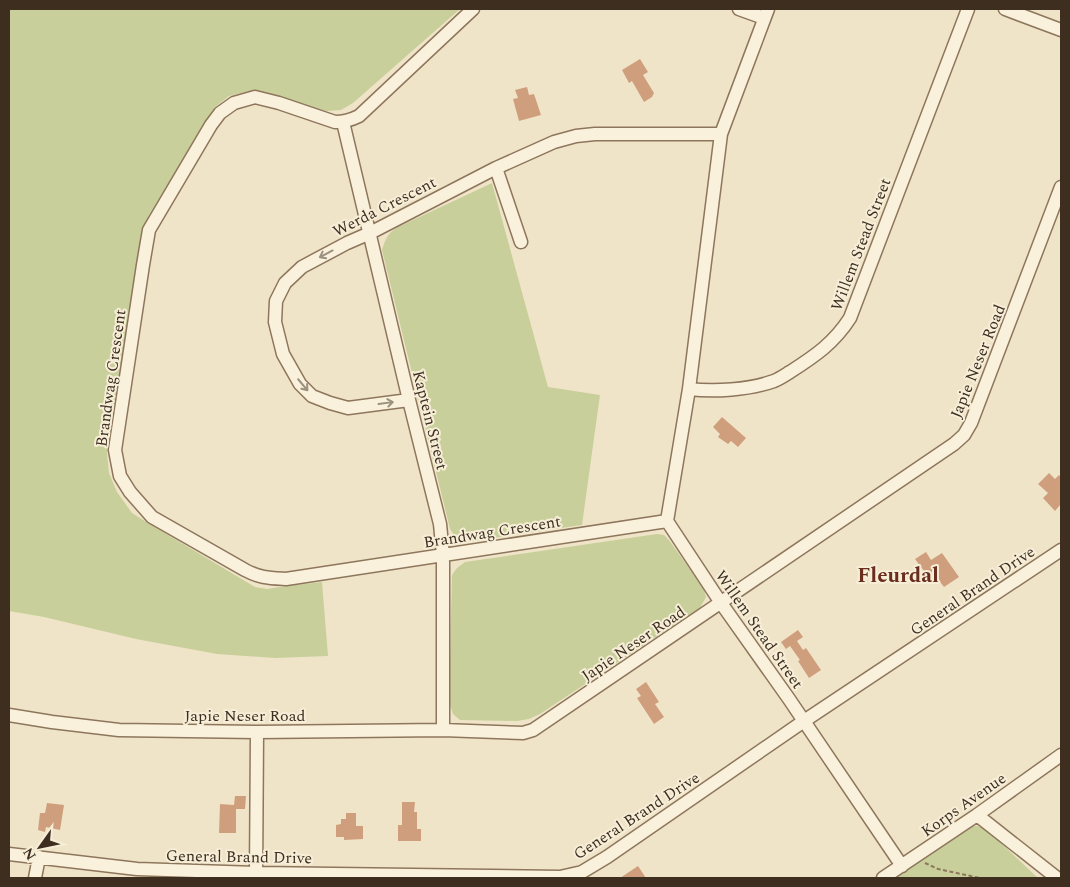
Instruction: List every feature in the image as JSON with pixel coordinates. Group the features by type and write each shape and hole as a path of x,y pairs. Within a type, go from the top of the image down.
{"street":[{"path":"343,122 360,116 473,9"},
{"path":"667,521 689,390 721,134 766,13 739,9"},
{"name":"Willem Stead Street","path":"689,390 706,391 750,387 775,381 820,352 842,331 850,318 968,9"},
{"path":"1006,9 1061,30"},
{"name":"Brandwag Crescent","path":"343,122 335,122 280,103 255,97 234,103 220,113 211,124 149,230 142,264 115,450 120,476 130,492 152,517 256,576 286,579 667,521"},
{"name":"Kaptein Street","path":"343,122 440,524 443,555 443,730"},
{"name":"Werda Crescent","path":"409,400 348,408 312,396 300,384 283,354 274,322 276,300 285,283 302,267 496,168 554,142 576,136 595,134 721,134"},
{"path":"496,168 521,242"},
{"name":"Japie Neser Road","path":"9,715 119,730 257,732 443,730 523,733 533,730 954,444 964,435 971,423 1061,187"},
{"name":"Willem Stead Street","path":"667,521 721,603 902,866"},
{"name":"General Brand Drive","path":"9,854 136,869 256,876 560,877 582,872 1061,550"},
{"path":"256,876 257,732"},
{"name":"Korps Avenue","path":"883,878 977,815 1061,755"},
{"path":"977,815 1057,878"},
{"path":"35,878 38,857"}],"path":[{"path":"913,858 938,869 980,878"}],"green space":[{"path":"9,9 460,9 353,103 341,110 326,111 249,91 229,96 215,107 149,215 141,238 107,453 109,473 117,492 132,513 255,587 267,589 322,582 328,656 275,658 217,654 136,639 44,617 9,611"},
{"path":"492,183 548,387 600,395 582,525 466,542 456,538 450,529 382,250 387,237 398,227"},
{"path":"657,534 664,535 669,540 704,589 706,597 700,608 540,714 529,719 517,721 460,720 453,714 449,702 452,575 457,568 465,562"},
{"path":"970,826 985,828 1038,878 892,878"}],"building":[{"path":"640,59 648,72 643,75 654,93 652,97 644,102 632,81 629,83 622,70"},
{"path":"527,87 529,95 534,94 541,115 519,121 513,99 518,98 515,90"},
{"path":"722,417 746,438 738,447 731,441 728,444 718,437 720,434 713,427"},
{"path":"1049,473 1055,479 1059,475 1061,478 1061,504 1055,511 1043,498 1048,493 1038,484"},
{"path":"926,552 931,560 942,553 959,577 944,587 935,575 930,579 915,559"},
{"path":"798,630 803,637 797,641 803,650 806,648 821,670 809,678 790,646 786,649 781,642"},
{"path":"646,682 659,702 655,704 664,717 654,724 637,698 641,696 636,689"},
{"path":"235,796 246,796 245,809 236,809 236,833 219,833 220,804 234,805"},
{"path":"402,802 415,802 414,812 417,812 417,829 421,829 421,841 398,841 398,825 402,825"},
{"path":"47,803 64,805 60,830 46,827 45,832 38,830 40,813 45,813"},
{"path":"346,813 356,813 356,826 363,826 363,839 344,840 344,837 336,837 336,825 341,824 341,819 346,819"},
{"path":"638,866 646,878 620,878"}],"district":[{"name":"Fleurdal","path":"898,575"}]}
